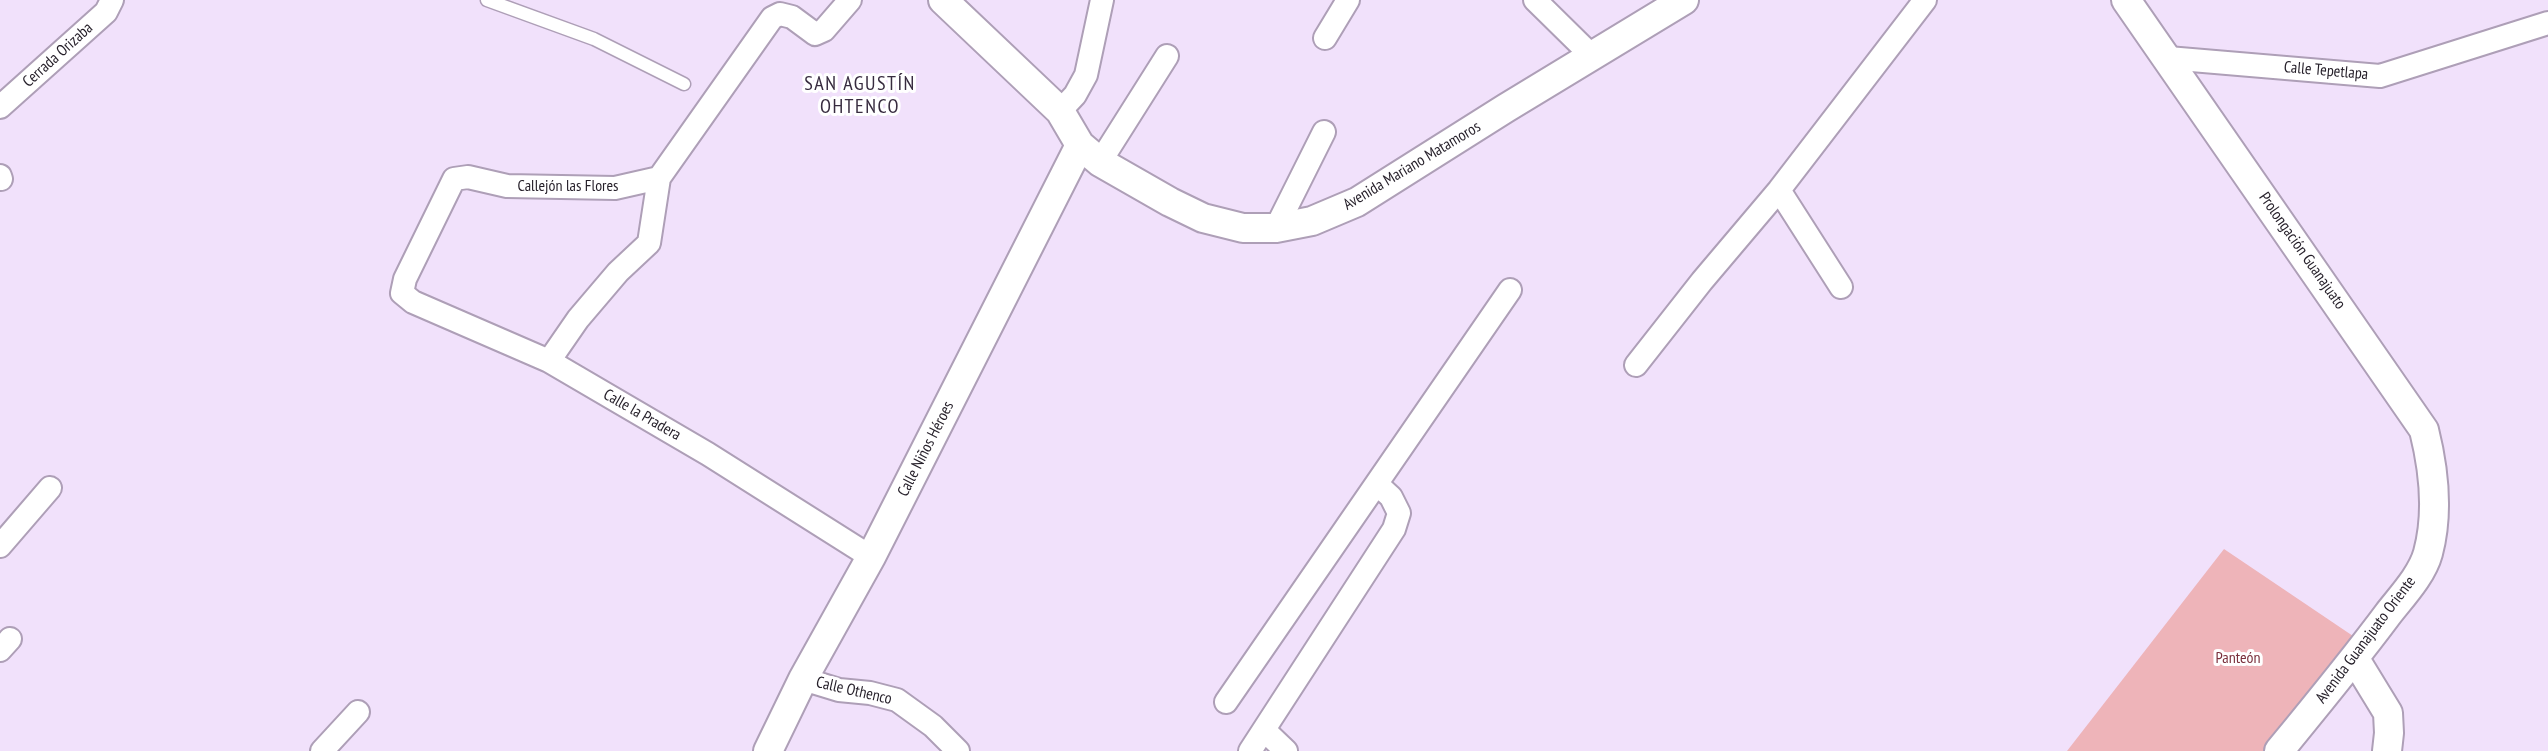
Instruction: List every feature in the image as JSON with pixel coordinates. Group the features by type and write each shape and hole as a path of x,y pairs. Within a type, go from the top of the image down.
{"street":[{"name":"Cerrada Orizaba","path":"0,106 106,12 112,0"},
{"path":"549,361 578,319 618,273 650,243 655,221 659,178 772,18 780,14 792,17 815,34 824,30 850,0"},
{"name":"Avenida Mariano Matamoros","path":"943,0 1060,111 1090,153 1170,202 1203,218 1243,228 1276,228 1312,221 1357,202 1684,0"},
{"path":"1060,111 1075,95 1086,75 1102,0"},
{"path":"1325,38 1348,0"},
{"path":"1535,0 1592,56"},
{"path":"1636,365 1702,280 1779,190 1925,0"},
{"name":"Prolongación Guanajuato","path":"2126,0 2424,430 2432,461 2435,519"},
{"name":"Calle Tepetlapa","path":"2168,58 2380,76 2548,23"},
{"path":"1090,153 1167,56"},
{"path":"1276,228 1324,132"},
{"name":"Calle Niños Héroes","path":"768,751 803,679 1090,153"},
{"name":"Callejón las Flores","path":"402,293 405,279 454,179 468,177 507,186 615,188 659,178"},
{"path":"1779,190 1841,287"},
{"path":"1226,702 1378,485 1510,290"},
{"name":"Calle la Pradera","path":"402,293 413,302 549,361 708,454 871,557"},
{"path":"1250,751 1394,529 1399,513 1391,497 1378,485"},
{"path":"0,546 50,488"},
{"name":"Avenida Guanajuato Oriente","path":"2279,751 2355,659 2414,579 2428,555 2435,519"},
{"path":"2355,659 2388,713 2387,751"},
{"name":"Calle Othenco","path":"803,679 839,690 870,693 897,700 933,726 958,751"},
{"path":"322,751 358,712"},
{"path":"1264,730 1286,751"}],"lane":[{"path":"487,0 594,39 684,84"}],"green space":[{"name":"Panteón","path":"2224,549 2353,636 2264,751 2067,751"}],"district":[{"name":"SAN AGUSTÍN OHTENCO","path":"860,96"}]}
